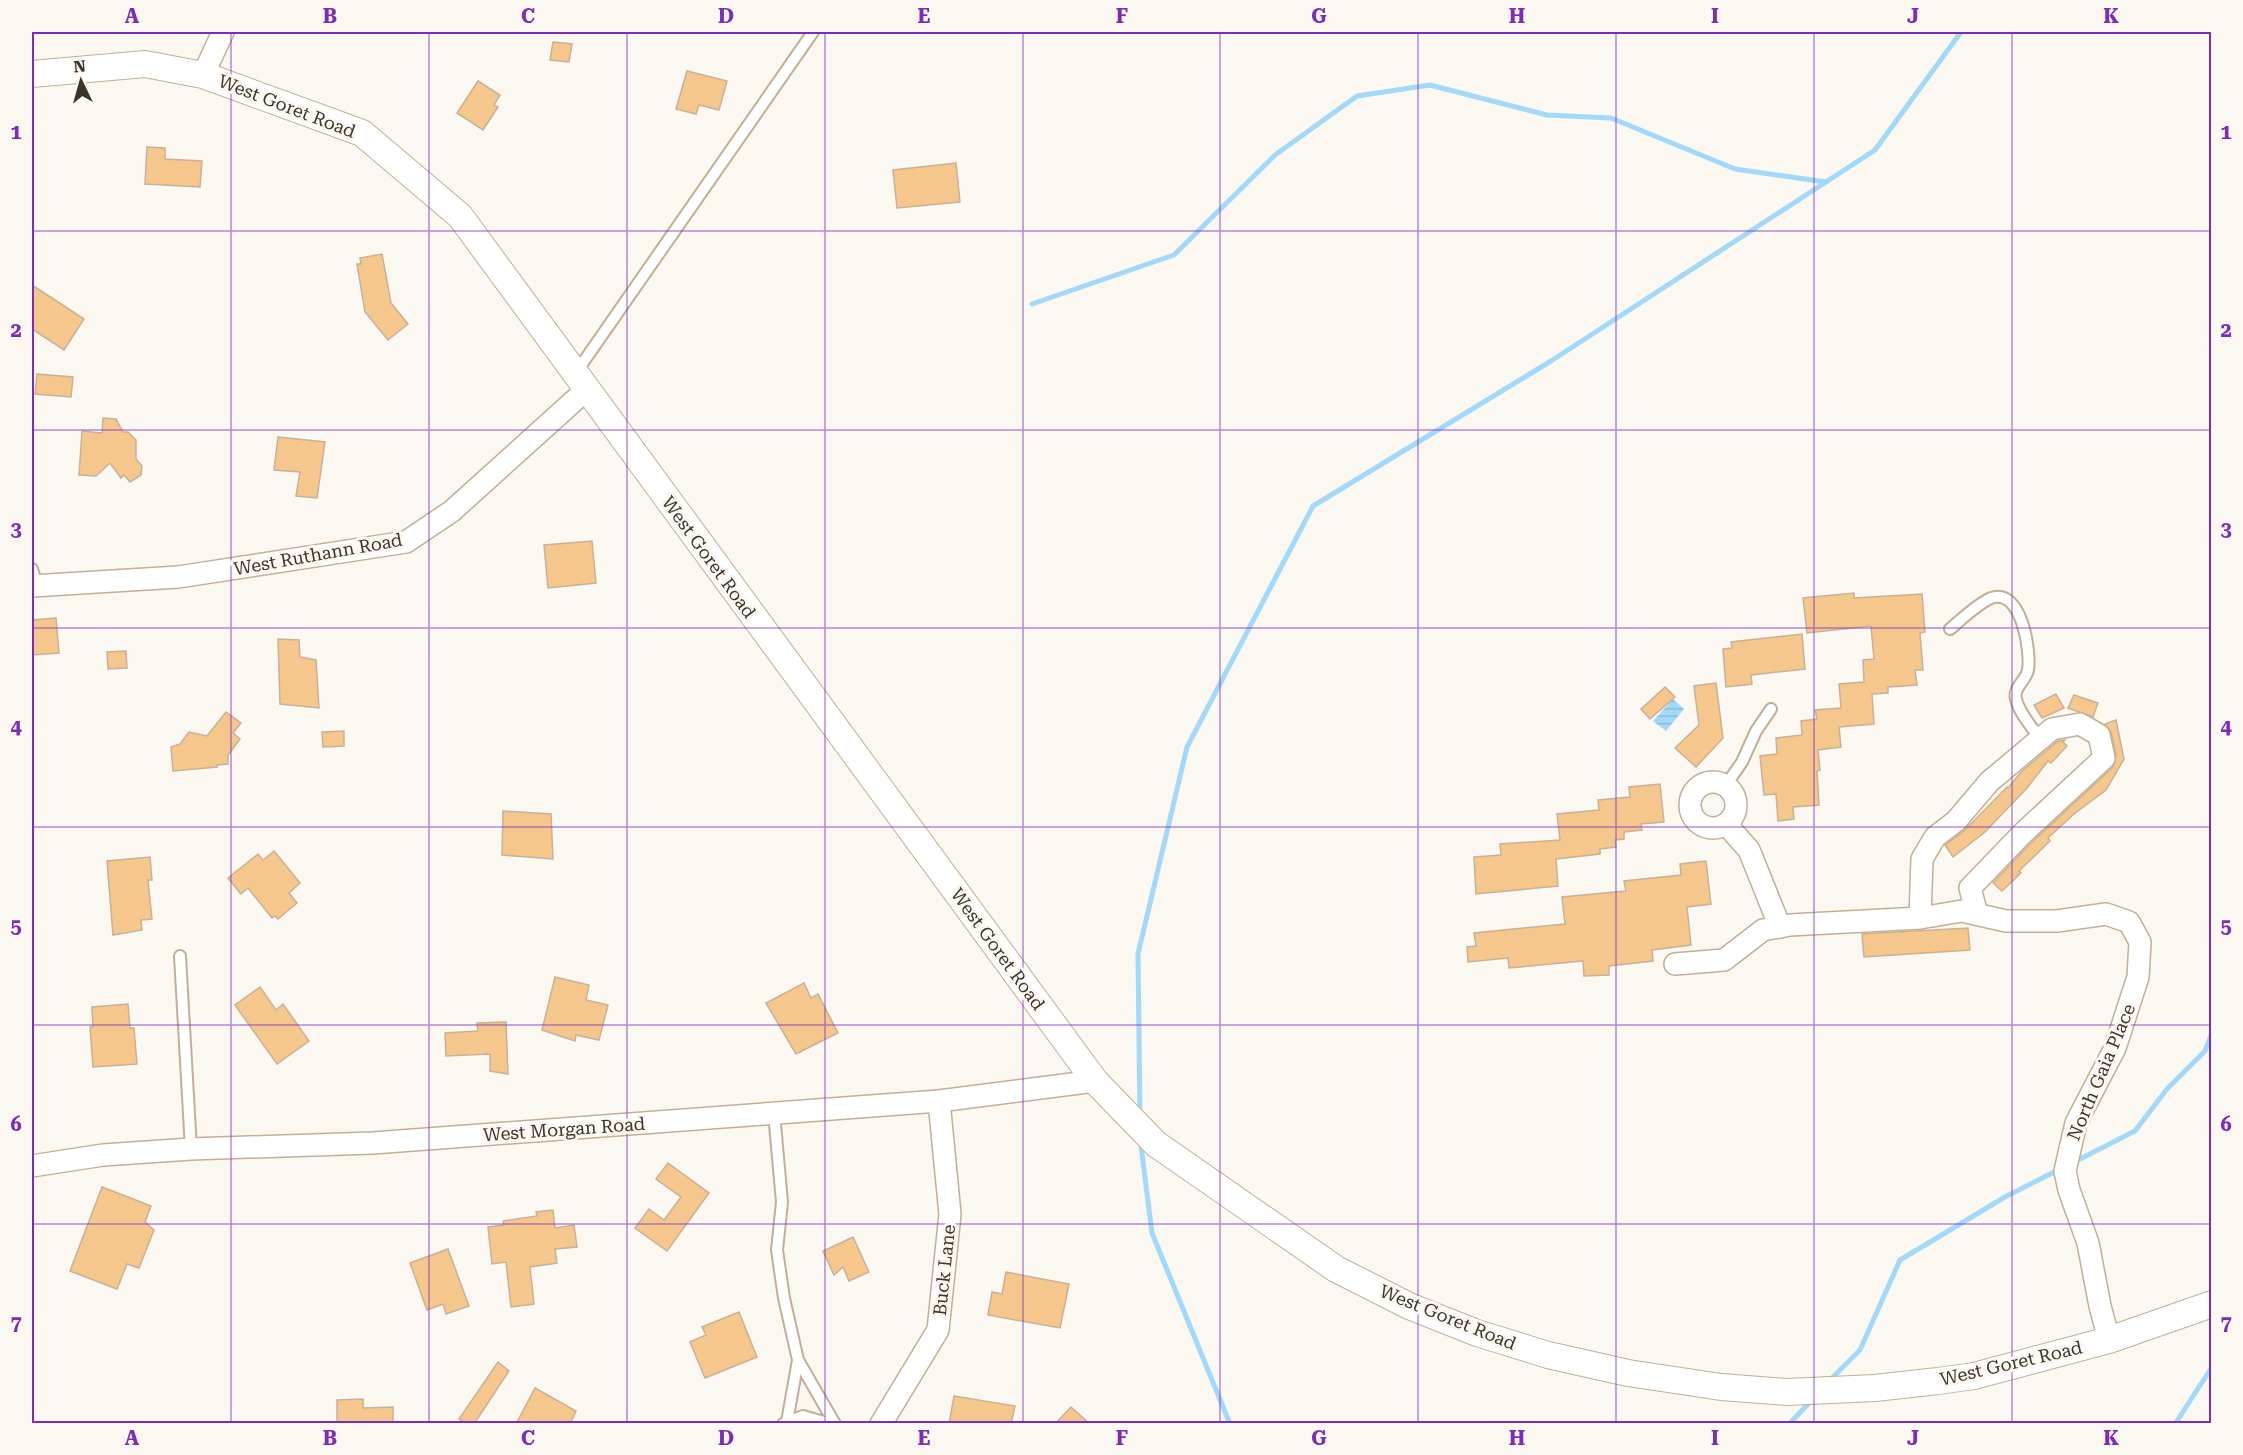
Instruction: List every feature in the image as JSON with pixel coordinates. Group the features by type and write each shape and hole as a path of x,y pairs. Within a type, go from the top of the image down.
{"street":[{"path":"203,75 223,32"},
{"name":"West Goret Road","path":"32,74 145,64 203,75 362,134 460,216 1095,1081 1156,1144 1336,1269 1409,1306 1478,1333 1548,1355 1628,1373 1721,1387 1787,1392 1875,1388 1974,1376 2109,1340 2211,1304"},
{"name":"West Ruthann Road","path":"33,581 178,577 406,542 452,511 580,382"},
{"path":"1920,918 1922,859 1935,837 1956,820 1989,782 2052,729 2080,724 2099,735 2104,758 2022,834 1970,888 1977,914"},
{"path":"1719,782 1726,785 1731,790 1737,804 1735,812 1726,824 1719,827 1704,826 1692,816 1690,801 1697,787 1704,783 1719,782"},
{"path":"1726,824 1749,850 1780,927"},
{"name":"North Gaia Place","path":"1675,964 1724,960 1763,930 1780,927 1920,918 1962,911 2006,921 2047,921 2106,914 2129,922 2140,942 2138,977 2115,1048 2076,1124 2065,1171 2069,1190 2088,1243 2109,1340"},
{"name":"West Morgan Road","path":"32,1166 103,1155 191,1149 373,1143 939,1101 1095,1081"},
{"name":"Buck Lane","path":"881,1424 938,1330 950,1214 939,1101"}],"lane":[{"path":"580,382 813,32"},
{"path":"1950,628 1992,598 2006,599 2013,605 2023,624 2028,669 2018,686 2016,700 2040,739"},
{"path":"1726,785 1742,762 1756,730 1771,710"},
{"path":"180,956 191,1149"},
{"path":"774,1113 782,1202 777,1251 784,1298 798,1360 833,1424"},
{"path":"785,1423 798,1360"},
{"path":"785,1423 803,1416 833,1424"}],"water":[{"path":"1673,699 1684,709 1666,731 1653,721"}],"building":[{"path":"553,42 572,44 569,62 550,60"},
{"path":"687,71 727,81 719,110 699,105 696,114 676,109"},
{"path":"478,81 500,95 494,105 498,107 483,130 457,113"},
{"path":"147,147 165,148 165,159 202,161 200,187 145,184"},
{"path":"956,163 960,202 897,208 893,170"},
{"path":"382,254 391,303 408,324 388,340 365,312 357,264 361,264 360,258"},
{"path":"32,285 84,319 64,350 32,329"},
{"path":"37,374 73,377 71,397 35,394"},
{"path":"103,418 116,419 123,432 128,432 136,440 136,459 142,466 141,475 130,482 124,475 121,478 110,463 96,476 79,475 82,431 102,433"},
{"path":"278,437 325,442 317,498 296,496 300,472 274,470"},
{"path":"592,541 596,583 548,588 544,545"},
{"path":"1854,593 1854,598 1922,594 1925,632 1920,633 1923,670 1915,670 1917,685 1888,687 1888,693 1872,694 1874,724 1839,727 1841,747 1818,750 1819,805 1793,807 1794,819 1778,821 1776,794 1764,795 1760,756 1777,754 1776,738 1802,735 1801,721 1817,719 1815,710 1841,708 1839,684 1864,682 1863,660 1874,659 1871,626 1807,633 1803,598"},
{"path":"56,618 59,653 32,655 32,620"},
{"path":"1802,634 1805,669 1751,675 1752,684 1726,687 1723,649 1732,648 1731,642"},
{"path":"278,639 299,640 300,657 316,660 319,708 280,704"},
{"path":"126,651 127,668 108,669 107,652"},
{"path":"1716,683 1723,738 1696,767 1675,748 1699,725 1694,686"},
{"path":"1665,687 1675,697 1650,719 1641,709"},
{"path":"2056,694 2064,708 2042,718 2034,705"},
{"path":"2074,695 2098,703 2093,717 2068,708"},
{"path":"226,712 241,723 233,733 240,739 228,755 228,764 173,771 171,747 180,744 189,732 207,736"},
{"path":"2116,720 2124,759 2106,790 2074,814 2048,838 2050,841 2002,891 1993,883 2031,843 2113,767 2116,755 2111,732 2105,724"},
{"path":"344,731 344,746 323,747 322,732"},
{"path":"2065,740 2063,742 2067,746 2051,763 2048,761 2027,788 1985,832 1953,857 1945,845 1964,831 2021,772 2058,741"},
{"path":"1660,784 1664,822 1641,824 1642,830 1624,832 1624,839 1615,840 1616,847 1600,849 1600,854 1556,859 1558,886 1476,894 1474,857 1501,855 1500,844 1560,840 1557,814 1599,810 1598,800 1630,797 1629,787"},
{"path":"503,811 551,814 553,859 502,855"},
{"path":"274,851 300,883 289,893 297,903 278,919 275,916 272,918 248,888 241,894 228,878 258,854 263,860"},
{"path":"150,857 152,880 148,880 152,919 141,920 142,930 113,935 107,861"},
{"path":"1706,861 1711,904 1687,907 1691,945 1652,950 1653,961 1609,966 1609,975 1584,976 1583,961 1509,968 1508,958 1468,962 1467,947 1476,946 1474,933 1565,924 1562,897 1626,891 1624,881 1681,875 1680,864"},
{"path":"1968,928 1970,950 1864,957 1862,934"},
{"path":"555,977 589,985 586,1000 608,1005 599,1040 576,1035 575,1041 542,1030"},
{"path":"804,983 811,998 818,994 838,1033 796,1054 766,1003"},
{"path":"260,987 276,1010 283,1004 309,1041 277,1064 235,1005"},
{"path":"128,1004 130,1028 134,1028 137,1064 93,1067 90,1027 93,1027 92,1007"},
{"path":"506,1022 508,1074 490,1071 490,1054 446,1056 445,1033 478,1031 477,1023"},
{"path":"668,1163 709,1193 667,1251 635,1228 649,1209 664,1220 681,1197 656,1179"},
{"path":"102,1187 151,1206 145,1222 154,1230 139,1268 127,1264 117,1289 70,1271"},
{"path":"553,1210 555,1228 574,1225 577,1247 555,1249 557,1263 530,1267 534,1304 511,1307 506,1262 492,1264 488,1227 504,1225 503,1221 537,1216 536,1212"},
{"path":"853,1237 869,1272 849,1281 843,1267 834,1275 823,1251"},
{"path":"448,1249 469,1306 446,1314 443,1304 427,1310 410,1263"},
{"path":"1006,1272 1069,1284 1060,1328 988,1315 992,1292 1002,1294"},
{"path":"739,1312 757,1357 705,1378 690,1342 706,1335 702,1327"},
{"path":"498,1362 509,1371 474,1424 467,1424 459,1419"},
{"path":"535,1388 576,1411 570,1424 516,1424"},
{"path":"954,1396 1015,1406 1011,1424 949,1424"},
{"path":"363,1399 363,1408 393,1407 393,1424 337,1424 337,1400"},
{"path":"1071,1407 1090,1424 1055,1424"}],"waterway":[{"path":"1140,1117 1138,954 1187,747 1313,506 1551,361 1875,150 1961,32"},
{"path":"1032,304 1174,255 1275,155 1357,96 1430,85 1547,115 1611,118 1735,169 1826,182"},
{"path":"2074,1162 2135,1131 2167,1089 2205,1051 2212,1033"},
{"path":"1140,1138 1152,1233 1230,1424"},
{"path":"1829,1381 1860,1350 1900,1260 2005,1197 2060,1169"},
{"path":"2175,1424 2212,1367"},
{"path":"1789,1424 1813,1399"}]}
